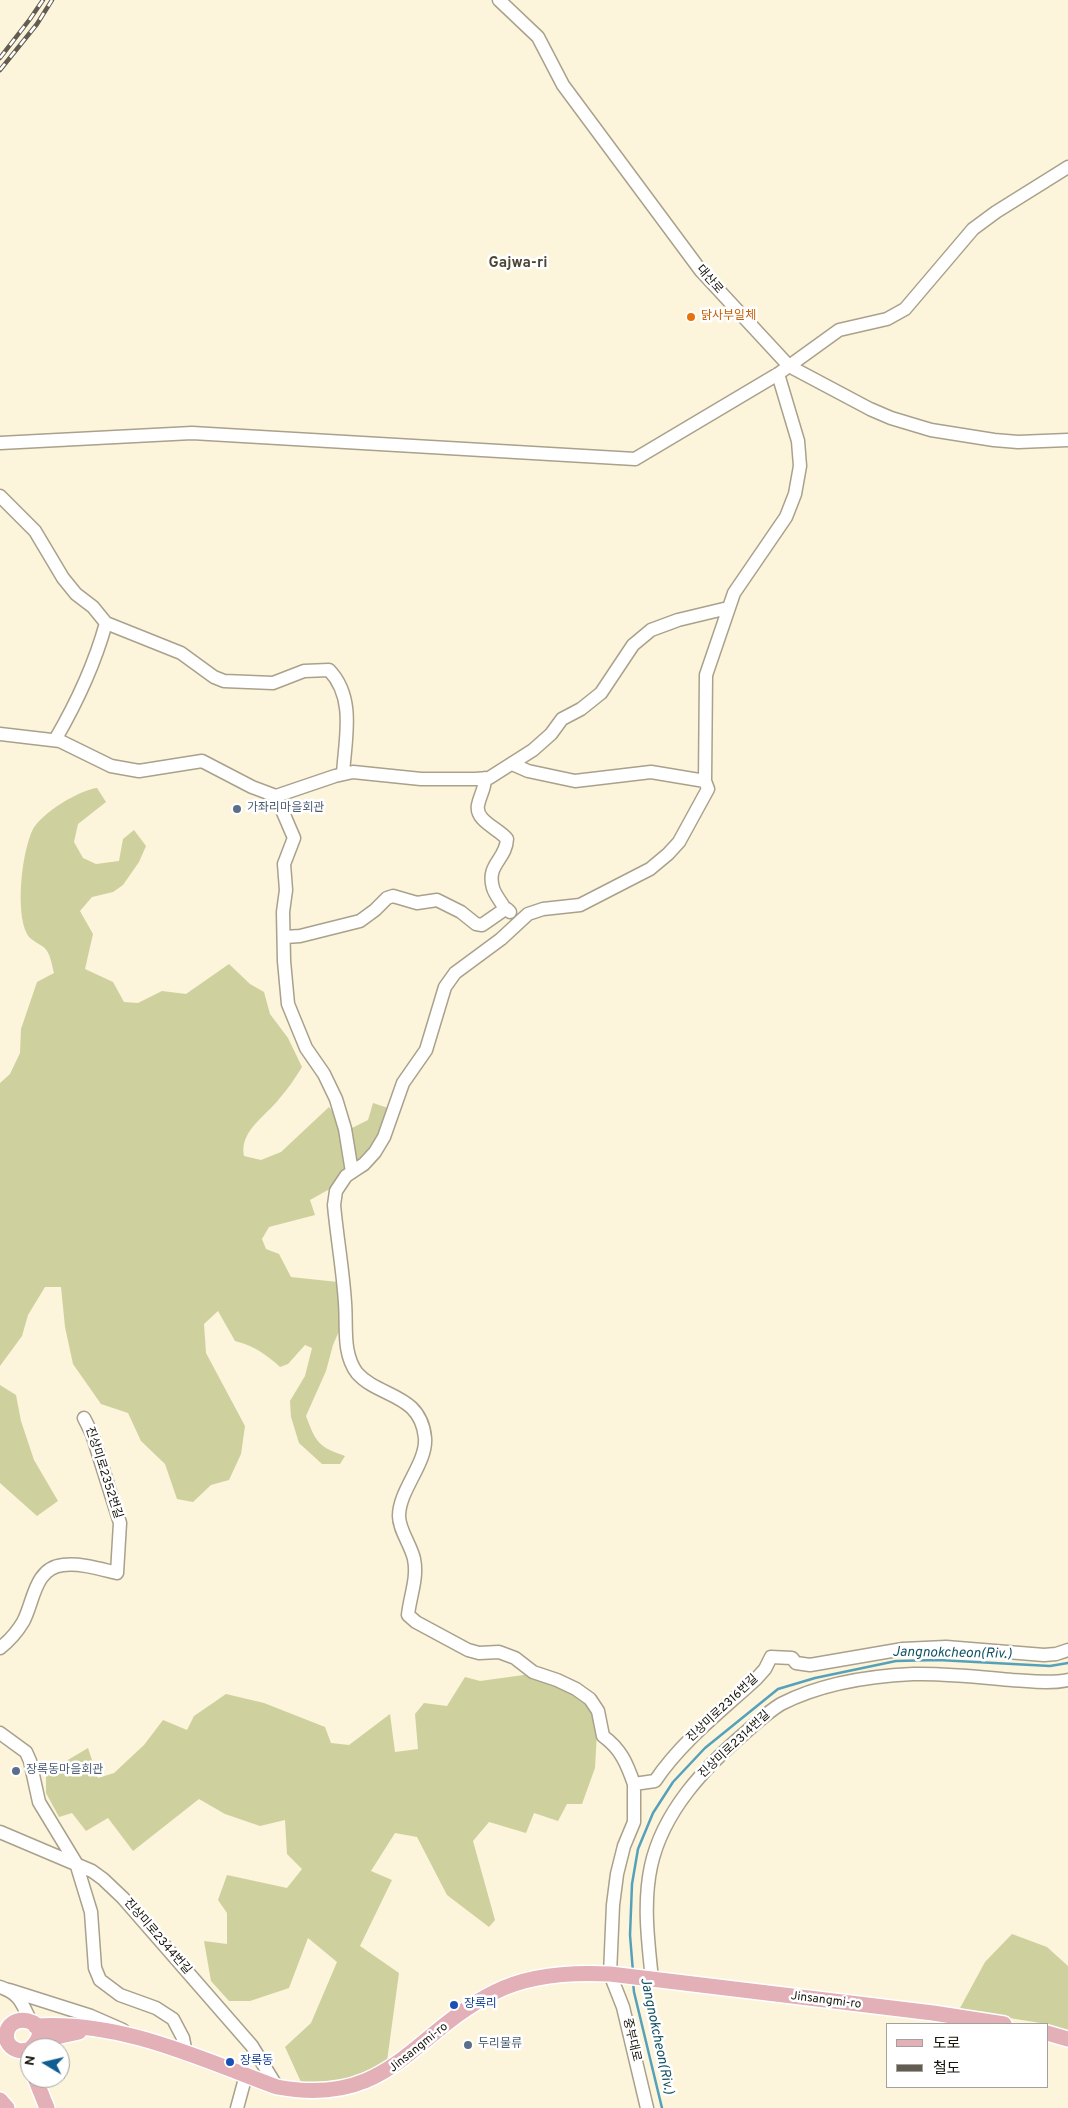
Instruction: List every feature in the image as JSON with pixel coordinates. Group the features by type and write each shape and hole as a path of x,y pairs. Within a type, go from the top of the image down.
{"main road":[{"name":"Jinsangmi-ro","path":"102,2030 140,2036 277,2087 322,2094 355,2088 370,2082 402,2064 462,2012 496,1991 545,1976 583,1973 613,1974 933,2013 998,2023"},
{"path":"15,2025 102,2030"},
{"path":"15,2025 6,2038 11,2047 20,2048"},
{"path":"15,2025 38,2035 36,2038"},
{"path":"54,2038 61,2035 102,2030"},
{"path":"1048,2033 1068,2039"},
{"path":"0,2052 20,2049"},
{"path":"39,2088 47,2108"},
{"path":"0,2100 7,2108"}],"street":[{"name":"대산로","path":"499,0 538,37 563,85 701,271 789,366 870,409 925,429 994,440 1033,442 1068,440"},
{"path":"0,443 192,433 635,459 778,374 839,330 887,319 905,309 973,229 1068,166"},
{"path":"613,1974 613,1905 621,1855 634,1822 634,1784 626,1761 614,1744 604,1736 598,1711 590,1699 563,1683 533,1672 515,1658 500,1652 479,1653 468,1650 416,1622 408,1615 415,1580 414,1559 399,1518 401,1504 420,1458 425,1438 411,1404 375,1386 358,1373 349,1357 334,1205 336,1191 346,1176 375,1152 384,1136 404,1083 426,1050 445,987 455,973 501,939 528,914 543,909 580,905 650,868 668,854 679,842 708,789 705,781 706,675 734,593 786,517 795,494 800,466 798,442 778,374"},
{"path":"0,496 35,531 63,578 76,594 93,607 106,623 181,653 224,682 273,683 304,671 329,670 339,680 345,697 347,715 343,774"},
{"path":"0,734 55,740 110,766 139,771 202,761 252,787 276,796 353,772 421,778 489,778 533,750 551,734 562,719 581,709 601,693 633,645 651,630 678,620 728,608"},
{"path":"55,740 101,643 106,623"},
{"path":"512,764 528,771 575,782 651,772 705,781"},
{"path":"484,778 485,786 478,806 479,815 507,839 503,855 493,868 493,889 505,909 507,908 518,922"},
{"path":"276,796 294,838 284,864 286,890 283,912 284,961 288,1004 306,1048 324,1074 336,1099 345,1128 352,1172"},
{"path":"285,937 300,936 360,921 387,898 393,896 417,903 437,900 461,912 476,924 482,925 505,909"},
{"name":"진상미로2352번길","path":"0,1648 23,1622 37,1585 47,1571 62,1565 74,1565 117,1573 120,1523 92,1434 84,1418"},
{"name":"진상미로2316번길","path":"634,1784 655,1781 665,1765 765,1669 771,1657 792,1658 802,1665 810,1665 903,1649 946,1648 1044,1655 1068,1650"},
{"name":"진상미로2314번길","path":"650,1978 647,1928 648,1883 651,1865 663,1830 692,1784 734,1742 770,1712 794,1698 831,1687 896,1675 950,1675 1044,1682 1068,1680"},
{"path":"0,1733 26,1752 30,1761 39,1802 76,1863 91,1912 93,1955 95,1968 100,1980 120,1995 156,2008 173,2019 183,2038 186,2054"},
{"name":"진상미로2344번길","path":"0,1832 76,1863 103,1879 123,1898 252,2046 277,2087"},
{"name":"중부대로","path":"613,1974 648,2108"},
{"path":"15,2025 9,1991 91,2016 140,2036"},
{"path":"237,2108 246,2076"}],"green space":[{"path":"97,788 106,802 78,824 74,842 83,858 96,864 119,861 123,839 134,830 146,846 139,862 123,885 113,892 92,897 80,911 93,934 85,969 113,982 124,1002 138,1003 162,991 186,994 229,964 250,984 264,992 270,1014 288,1038 302,1067 274,1105 249,1131 244,1147 244,1156 261,1160 281,1152 329,1107 348,1130 368,1120 373,1103 388,1108 395,1121 380,1158 368,1171 342,1182 310,1200 315,1215 269,1227 262,1239 266,1249 279,1254 291,1277 347,1283 349,1308 333,1345 326,1371 306,1416 320,1443 329,1450 345,1456 340,1464 322,1464 299,1443 291,1417 290,1401 305,1376 312,1348 305,1345 288,1364 280,1367 259,1351 235,1341 218,1311 204,1324 206,1353 245,1426 241,1454 229,1480 211,1485 193,1502 177,1499 165,1464 141,1441 128,1413 101,1404 73,1364 65,1327 61,1287 45,1287 28,1315 22,1336 0,1366 0,1083 10,1074 20,1053 21,1029 37,982 54,973 47,951 29,937 23,924 21,881 23,866 33,829 44,816 71,798"},
{"path":"0,1385 16,1395 21,1421 34,1460 58,1501 37,1516 0,1483"},
{"path":"531,1674 589,1700 597,1731 595,1768 582,1804 567,1804 558,1821 534,1813 526,1833 489,1822 473,1841 495,1920 489,1927 447,1895 417,1837 395,1833 371,1871 392,1880 360,1946 399,1973 387,2061 350,2081 313,2084 301,2082 285,2047 311,2023 337,1962 308,1938 289,1988 250,2001 229,2001 211,1981 204,1941 227,1944 227,1913 218,1900 227,1875 287,1888 302,1869 287,1854 285,1820 260,1826 225,1814 199,1799 133,1851 108,1818 86,1831 72,1813 59,1817 46,1793 46,1773 88,1748 98,1778 114,1773 144,1745 163,1720 187,1730 194,1716 226,1694 264,1703 325,1727 331,1743 349,1745 390,1714 395,1752 418,1749 415,1714 424,1703 447,1706 465,1677 480,1681"},
{"path":"1012,1934 1047,1947 1068,1966 1068,2032 1048,2027 1048,2023 959,2010 985,1962"}],"waterway":[{"name":"Jangnokcheon(Riv.)","path":"633,1972 630,1935 632,1884 638,1849 653,1813 673,1782 705,1748 778,1689 815,1678 896,1661 938,1660 1050,1666 1068,1663"},
{"name":"Jangnokcheon(Riv.)","path":"633,1982 662,2108"}],"railway":[{"path":"0,58 43,0"},
{"path":"0,70 37,24 52,0"}],"place":[{"name":"닭사부일체","path":"691,317"},
{"name":"가좌리마을회관","path":"237,809"},
{"name":"장록동마을회관","path":"16,1771"},
{"name":"장록리","path":"454,2005"},
{"name":"두리물류","path":"468,2045"},
{"name":"장록동","path":"230,2062"}],"district":[{"name":"Gajwa-ri","path":"518,264"}]}
